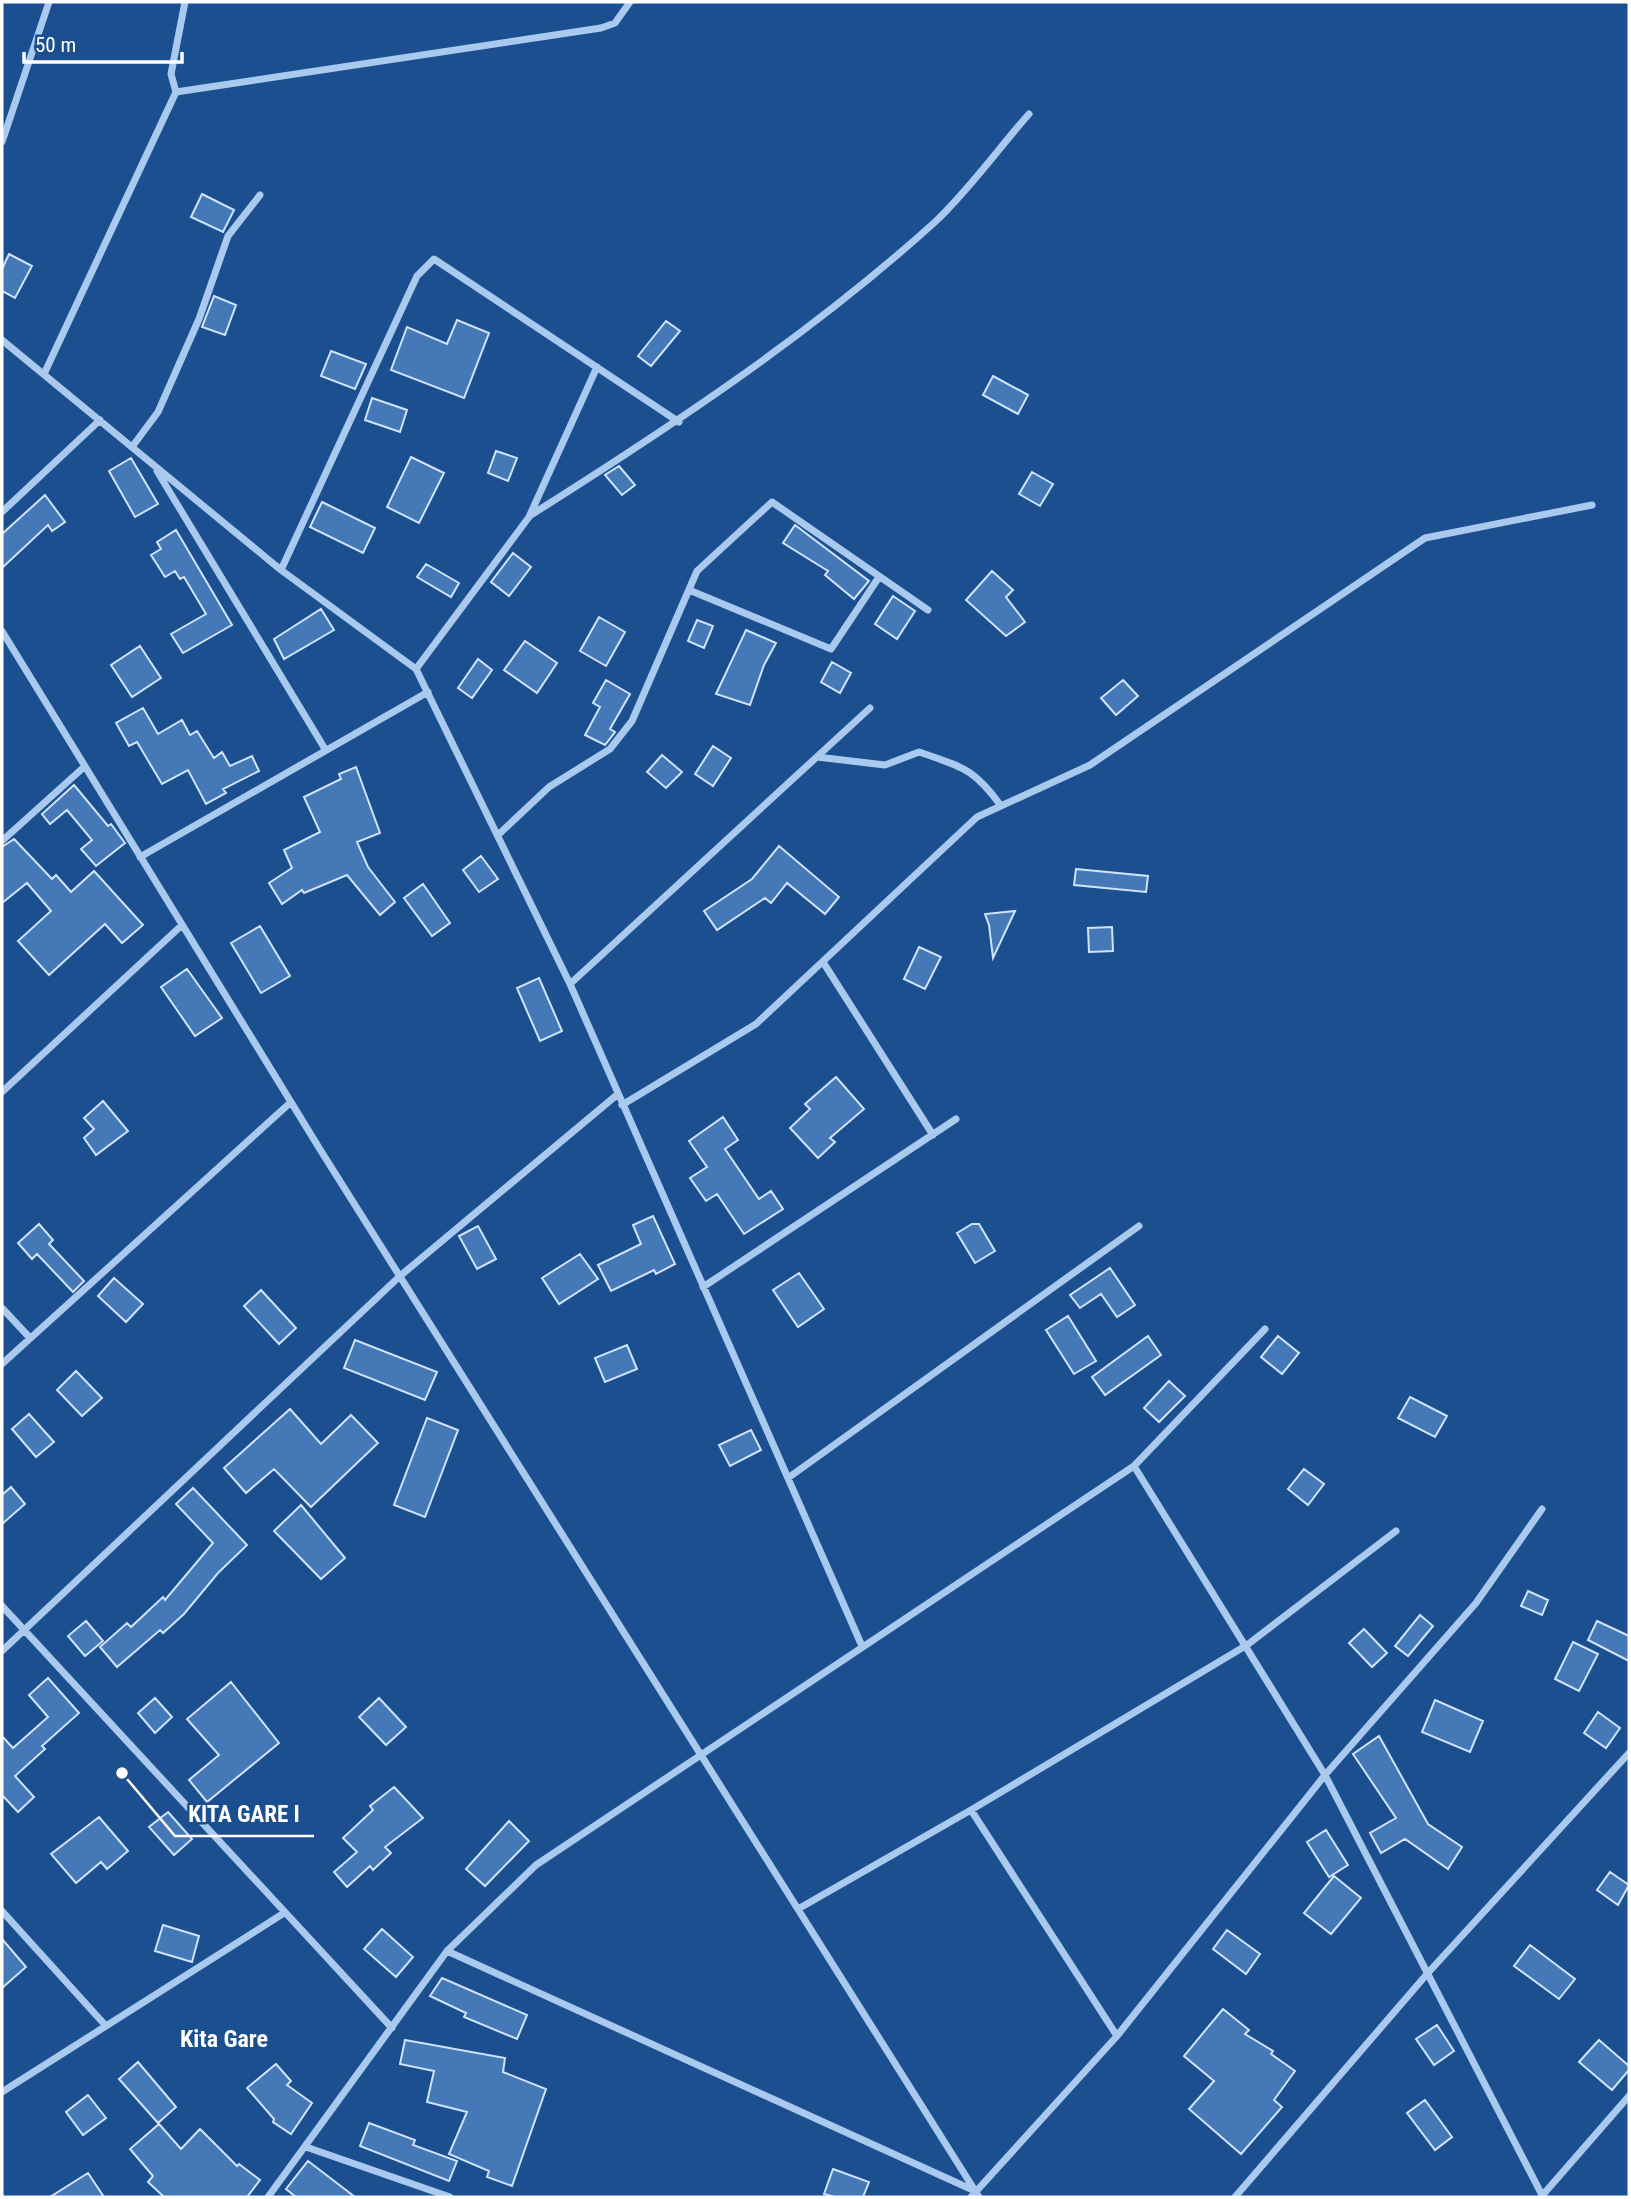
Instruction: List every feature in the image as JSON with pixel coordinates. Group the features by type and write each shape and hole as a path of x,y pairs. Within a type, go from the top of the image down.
{"street":[{"path":"2,142 49,2"},
{"path":"44,374 176,92 171,74 185,2"},
{"path":"176,92 601,28 615,23 630,2"},
{"path":"529,517 679,422 782,348 936,220 1029,114"},
{"path":"132,447 163,400 200,319 228,236 260,195"},
{"path":"281,570 417,276 434,259 679,422"},
{"path":"2,340 281,570 416,668 570,984 862,1646"},
{"path":"416,668 529,517 597,368"},
{"path":"2,512 100,420"},
{"path":"153,466 325,749"},
{"path":"498,835 549,788 610,749 632,721 697,571 772,502 928,610"},
{"path":"622,1104 756,1024 977,817 1090,765 1425,538 1592,505"},
{"path":"689,590 831,649 879,577"},
{"path":"2,631 400,1276 701,1753 975,2195"},
{"path":"140,857 428,692"},
{"path":"570,984 870,708"},
{"path":"817,757 885,765 919,752 963,767 982,779 1001,806"},
{"path":"2,841 84,766"},
{"path":"2,1092 182,925"},
{"path":"823,962 933,1135"},
{"path":"2,1651 400,1276 618,1094"},
{"path":"2,1364 292,1102"},
{"path":"703,1287 957,1119"},
{"path":"788,1478 1139,1226"},
{"path":"2,1308 30,1339"},
{"path":"268,2197 447,1951 536,1865 1134,1466 1265,1329"},
{"path":"1134,1466 1247,1644 1325,1776 1542,2197 1629,2096"},
{"path":"975,2195 1117,2036 1325,1776 1476,1603 1542,1509"},
{"path":"798,1909 971,1810 1247,1644 1396,1531"},
{"path":"2,1606 392,2028"},
{"path":"1235,2197 1427,1974 1629,1753"},
{"path":"971,1810 1117,2036"},
{"path":"2,1911 106,2026"},
{"path":"2,2092 284,1913"},
{"path":"447,1951 975,2195"},
{"path":"306,2147 450,2197"}],"building":[{"path":"202,194 234,210 223,232 191,217"},
{"path":"9,254 32,266 15,298 2,291 2,269"},
{"path":"214,296 236,305 225,335 202,327"},
{"path":"457,320 489,333 464,398 391,370 407,327 447,344"},
{"path":"666,321 680,331 651,366 638,356"},
{"path":"331,351 366,364 355,389 321,376"},
{"path":"993,376 1028,395 1018,414 983,395"},
{"path":"372,398 407,410 400,432 365,420"},
{"path":"496,451 517,458 508,481 488,473"},
{"path":"411,457 444,473 419,523 387,507"},
{"path":"131,458 158,504 135,517 109,471"},
{"path":"619,466 635,485 622,495 605,475"},
{"path":"1032,472 1053,484 1040,506 1019,494"},
{"path":"45,495 65,522 52,531 48,525 2,568 2,534"},
{"path":"322,502 375,528 363,553 310,527"},
{"path":"795,525 869,581 854,599 825,575 828,571 783,543"},
{"path":"176,530 232,625 183,653 171,634 206,614 184,577 180,579 175,571 165,577 151,555 161,549 157,542"},
{"path":"513,553 531,567 509,596 491,582"},
{"path":"426,564 459,583 451,597 417,577"},
{"path":"992,571 1013,590 1006,597 1025,622 1006,636 966,600"},
{"path":"893,596 915,611 897,639 875,624"},
{"path":"321,609 334,630 284,659 274,639"},
{"path":"599,617 625,632 606,666 580,651"},
{"path":"697,620 713,626 704,648 688,641"},
{"path":"746,630 776,643 764,665 750,705 716,694"},
{"path":"525,641 557,663 537,693 504,670"},
{"path":"140,646 161,678 132,697 111,665"},
{"path":"478,659 492,670 472,698 458,688"},
{"path":"832,662 851,673 840,693 821,682"},
{"path":"606,680 630,694 610,729 615,732 605,745 585,735 600,707 593,703"},
{"path":"1123,680 1138,696 1116,715 1101,698"},
{"path":"143,708 158,734 182,720 190,735 197,731 214,758 222,752 230,766 252,756 259,771 223,789 226,793 206,804 188,770 162,784 137,742 129,746 116,723"},
{"path":"713,746 731,758 713,786 695,774"},
{"path":"662,755 682,772 666,788 647,772"},
{"path":"356,767 380,833 357,842 368,867 395,902 380,915 347,875 304,893 302,890 282,904 269,883 292,868 284,850 320,832 304,797 341,779 339,774"},
{"path":"74,785 125,843 96,866 81,849 92,840 67,810 50,824 42,814"},
{"path":"14,839 52,879 56,875 71,892 94,871 143,925 122,943 105,924 49,975 18,941 51,911 27,883 2,903 2,847"},
{"path":"779,846 839,897 825,914 787,883 771,903 765,898 717,930 704,911 752,879"},
{"path":"481,856 498,879 479,892 463,870"},
{"path":"1076,869 1148,876 1146,892 1074,885"},
{"path":"423,884 450,923 432,936 404,898"},
{"path":"1015,911 993,958 985,914"},
{"path":"260,926 290,976 261,993 231,943"},
{"path":"1112,927 1113,951 1089,952 1088,928"},
{"path":"919,947 941,957 925,989 904,979"},
{"path":"187,969 222,1018 195,1036 161,987"},
{"path":"539,978 562,1031 540,1041 517,988"},
{"path":"836,1077 864,1109 830,1138 835,1142 818,1158 790,1128 810,1109 805,1104"},
{"path":"103,1101 128,1131 96,1155 84,1138 94,1129 84,1118"},
{"path":"723,1117 738,1140 725,1149 759,1199 771,1191 783,1209 744,1234 717,1194 706,1201 690,1178 707,1167 689,1141"},
{"path":"653,1216 675,1264 656,1274 654,1270 611,1291 598,1265 641,1244 633,1225"},
{"path":"39,1224 53,1240 49,1244 84,1281 73,1292 37,1254 32,1259 18,1243"},
{"path":"972,1224 979,1224 995,1251 975,1263 957,1233"},
{"path":"478,1226 496,1259 477,1269 459,1236"},
{"path":"580,1254 598,1279 559,1304 542,1278"},
{"path":"1110,1268 1135,1305 1117,1317 1101,1294 1080,1308 1070,1295"},
{"path":"799,1273 824,1309 798,1327 773,1290"},
{"path":"114,1278 143,1304 126,1322 98,1296"},
{"path":"261,1290 296,1328 279,1344 244,1306"},
{"path":"1068,1316 1096,1361 1074,1374 1046,1330"},
{"path":"1148,1336 1161,1355 1105,1395 1092,1377"},
{"path":"1278,1336 1299,1353 1282,1374 1261,1357"},
{"path":"355,1340 437,1372 425,1400 344,1368"},
{"path":"627,1345 637,1369 605,1382 595,1358"},
{"path":"76,1371 102,1398 82,1416 57,1390"},
{"path":"1169,1381 1185,1396 1159,1422 1144,1408"},
{"path":"1410,1397 1447,1416 1435,1437 1398,1418"},
{"path":"290,1409 321,1444 351,1415 378,1443 311,1507 274,1469 246,1493 224,1468"},
{"path":"29,1414 54,1442 36,1457 12,1429"},
{"path":"427,1418 458,1430 425,1517 394,1505"},
{"path":"751,1430 761,1450 730,1466 719,1445"},
{"path":"1304,1469 1324,1484 1308,1505 1288,1489"},
{"path":"11,1487 25,1504 2,1524 2,1495"},
{"path":"193,1488 247,1545 218,1573 184,1614 163,1633 160,1630 117,1667 100,1647 127,1623 131,1627 163,1597 165,1600 213,1543 176,1504"},
{"path":"301,1505 345,1558 321,1579 274,1531"},
{"path":"1528,1591 1548,1600 1542,1615 1521,1606"},
{"path":"1420,1615 1433,1626 1408,1656 1395,1646"},
{"path":"86,1621 103,1641 85,1656 68,1636"},
{"path":"1597,1621 1629,1636 1629,1661 1588,1640"},
{"path":"1364,1629 1387,1653 1372,1667 1349,1643"},
{"path":"1573,1642 1598,1654 1579,1691 1555,1679"},
{"path":"48,1678 79,1713 42,1746 45,1749 15,1776 34,1797 18,1812 2,1795 2,1736 13,1748 48,1717 29,1695"},
{"path":"231,1682 279,1743 207,1802 189,1780 219,1755 187,1719"},
{"path":"155,1698 172,1717 155,1733 138,1713"},
{"path":"379,1698 406,1727 386,1745 359,1717"},
{"path":"1435,1700 1483,1721 1470,1752 1422,1732"},
{"path":"1598,1712 1620,1728 1606,1748 1584,1733"},
{"path":"1379,1736 1428,1824 1462,1847 1448,1869 1405,1839 1381,1853 1370,1833 1396,1818 1353,1754"},
{"path":"394,1787 423,1818 385,1847 391,1853 373,1870 370,1866 347,1887 334,1872 357,1852 343,1838 373,1810 370,1806"},
{"path":"168,1812 192,1839 174,1855 149,1827"},
{"path":"99,1817 128,1851 107,1869 101,1862 76,1883 51,1854"},
{"path":"509,1821 529,1841 485,1886 466,1869"},
{"path":"1326,1830 1348,1865 1329,1877 1307,1842"},
{"path":"1610,1872 1629,1885 1618,1905 1597,1890"},
{"path":"1334,1876 1361,1898 1331,1934 1304,1913"},
{"path":"163,1925 199,1936 192,1962 155,1951"},
{"path":"382,1929 413,1957 396,1977 364,1949"},
{"path":"1227,1930 1260,1954 1246,1974 1213,1949"},
{"path":"2,1939 26,1967 2,1988"},
{"path":"1530,1945 1575,1979 1559,1999 1514,1966"},
{"path":"442,1978 527,2015 517,2039 464,2017 466,2013 430,1996"},
{"path":"1223,2009 1249,2030 1245,2034 1273,2051 1271,2054 1295,2071 1274,2100 1282,2107 1241,2154 1189,2109 1214,2081 1184,2056"},
{"path":"1437,2025 1454,2051 1434,2065 1416,2039"},
{"path":"405,2040 505,2058 503,2072 546,2089 512,2186 487,2177 489,2171 449,2154 467,2112 427,2102 434,2071 400,2064"},
{"path":"1599,2040 1629,2066 1629,2070 1612,2090 1579,2062"},
{"path":"138,2062 176,2107 158,2123 119,2079"},
{"path":"276,2064 291,2081 287,2085 312,2103 291,2134 273,2122 274,2119 247,2088"},
{"path":"88,2095 106,2118 83,2135 66,2112"},
{"path":"1425,2100 1452,2137 1435,2150 1407,2113"},
{"path":"369,2123 415,2140 413,2145 457,2161 449,2181 360,2146"},
{"path":"159,2124 181,2149 200,2129 237,2166 239,2164 260,2180 247,2197 164,2197 148,2182 153,2176 130,2149"},
{"path":"308,2161 355,2197 296,2197 286,2189"},
{"path":"833,2169 869,2182 863,2197 835,2197 824,2194"},
{"path":"88,2173 104,2197 50,2197"}],"place":[{"name":"KITA GARE I","path":"122,1773"}],"district":[{"name":"Kita Gare","path":"224,2039"}]}
